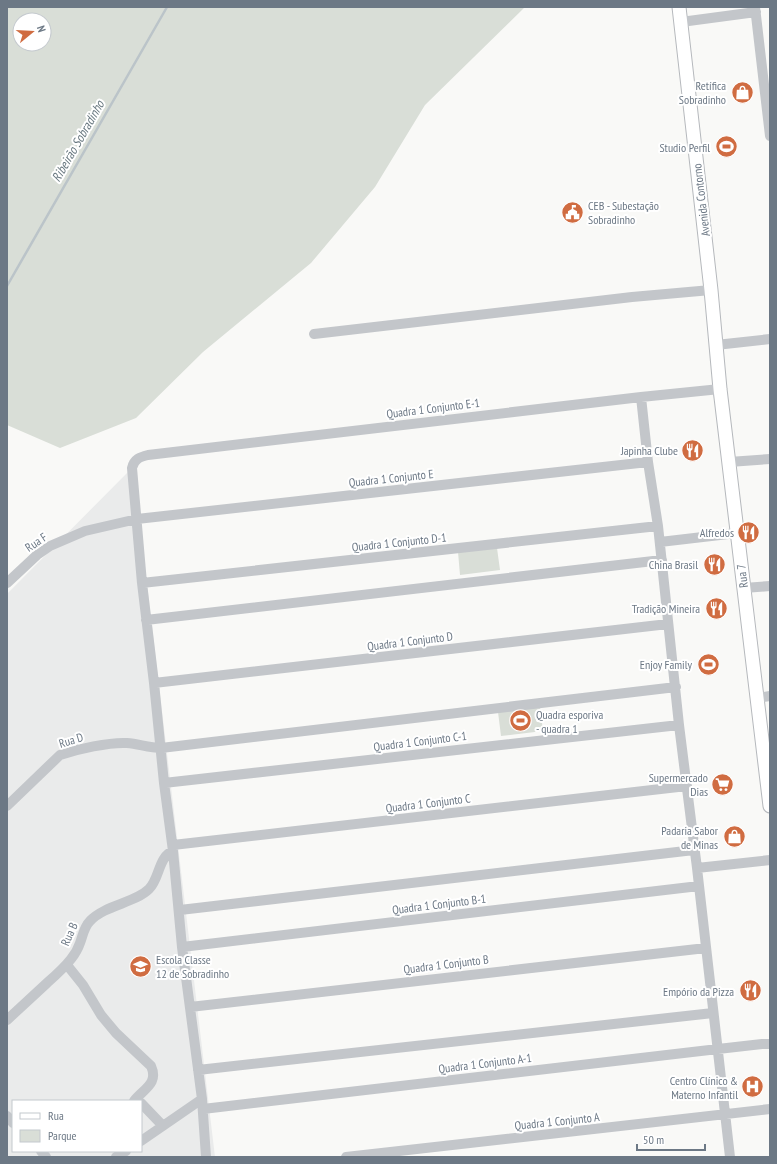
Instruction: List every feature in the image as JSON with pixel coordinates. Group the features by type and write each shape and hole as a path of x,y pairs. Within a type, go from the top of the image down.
{"main road":[{"name":"Avenida Contorno","path":"679,7 716,345"},
{"name":"Rua 7","path":"716,345 744,588 764,697 770,806"}],"street":[{"path":"680,22 755,10 768,93 770,136"},
{"path":"314,334 632,297 711,290"},
{"path":"716,345 770,339"},
{"name":"Quadra 1 Conjunto E-1","path":"136,519 132,468 135,460 148,455 720,389"},
{"path":"641,397 648,462 660,542 679,725 730,1157"},
{"path":"729,462 770,459"},
{"name":"Quadra 1 Conjunto E","path":"85,531 136,519 648,462"},
{"path":"136,519 164,783 180,910 182,947 202,1104 206,1157"},
{"name":"Quadra 1 Conjunto D-1","path":"142,583 658,526"},
{"name":"Rua F","path":"7,583 37,555 50,546 85,531"},
{"path":"660,542 737,533"},
{"path":"146,620 662,560"},
{"path":"744,588 770,586"},
{"name":"Quadra 1 Conjunto D","path":"154,683 668,624"},
{"name":"Quadra 1 Conjunto C-1","path":"161,748 676,687"},
{"name":"Quadra 1 Conjunto C-1","path":"164,783 679,725"},
{"name":"Rua D","path":"7,806 60,755 109,744 127,743 151,748 161,748"},
{"name":"Quadra 1 Conjunto C","path":"173,848 687,786"},
{"name":"Rua B","path":"7,1020 67,965 81,942 84,928 91,920 104,911 149,889 165,857 173,848"},
{"name":"Quadra 1 Conjunto B-1","path":"180,910 694,850"},
{"path":"697,868 770,860"},
{"name":"Quadra 1 Conjunto B-1","path":"182,947 699,886"},
{"name":"Quadra 1 Conjunto B","path":"190,1007 706,948"},
{"path":"67,965 83,985 101,1015 116,1033 151,1066 153,1070 151,1085 139,1100"},
{"name":"Quadra 1 Conjunto A-1","path":"198,1070 713,1012"},
{"name":"Quadra 1 Conjunto A-1","path":"202,1104 770,1044"},
{"path":"142,1140 202,1104"},
{"path":"142,1105 164,1126"},
{"name":"Quadra 1 Conjunto A","path":"346,1157 770,1109"}],"shaded area":[{"path":"133,467 215,1157 7,1157 7,594"}],"green space":[{"path":"7,7 525,7 425,105 375,187 311,263 203,352 136,418 60,448 7,425"},
{"path":"497,548 500,570 460,575 458,552"},
{"name":"Quadra esporiva - quadra 1","path":"540,707 543,731 501,736 498,712"}],"waterway":[{"name":"Ribeirão Sobradinho","path":"7,286 167,7"}],"place":[{"name":"Retífica Sobradinho","path":"742,92"},
{"name":"Studio Perfil","path":"726,147"},
{"name":"CEB - Subestação Sobradinho","path":"572,212"},
{"name":"Japinha Clube","path":"693,450"},
{"name":"Alfredos","path":"749,532"},
{"name":"China Brasil","path":"714,564"},
{"name":"Tradição Mineira","path":"716,608"},
{"name":"Enjoy Family","path":"708,664"},
{"name":"Quadra esporiva - quadra 1","path":"520,721"},
{"name":"Supermercado Dias","path":"723,784"},
{"name":"Padaria Sabor de Minas","path":"734,837"},
{"name":"Escola Classe 12 de Sobradinho","path":"140,966"},
{"name":"Empório da Pizza","path":"750,991"},
{"name":"Centro Clínico & Materno Infantil","path":"753,1087"}]}
